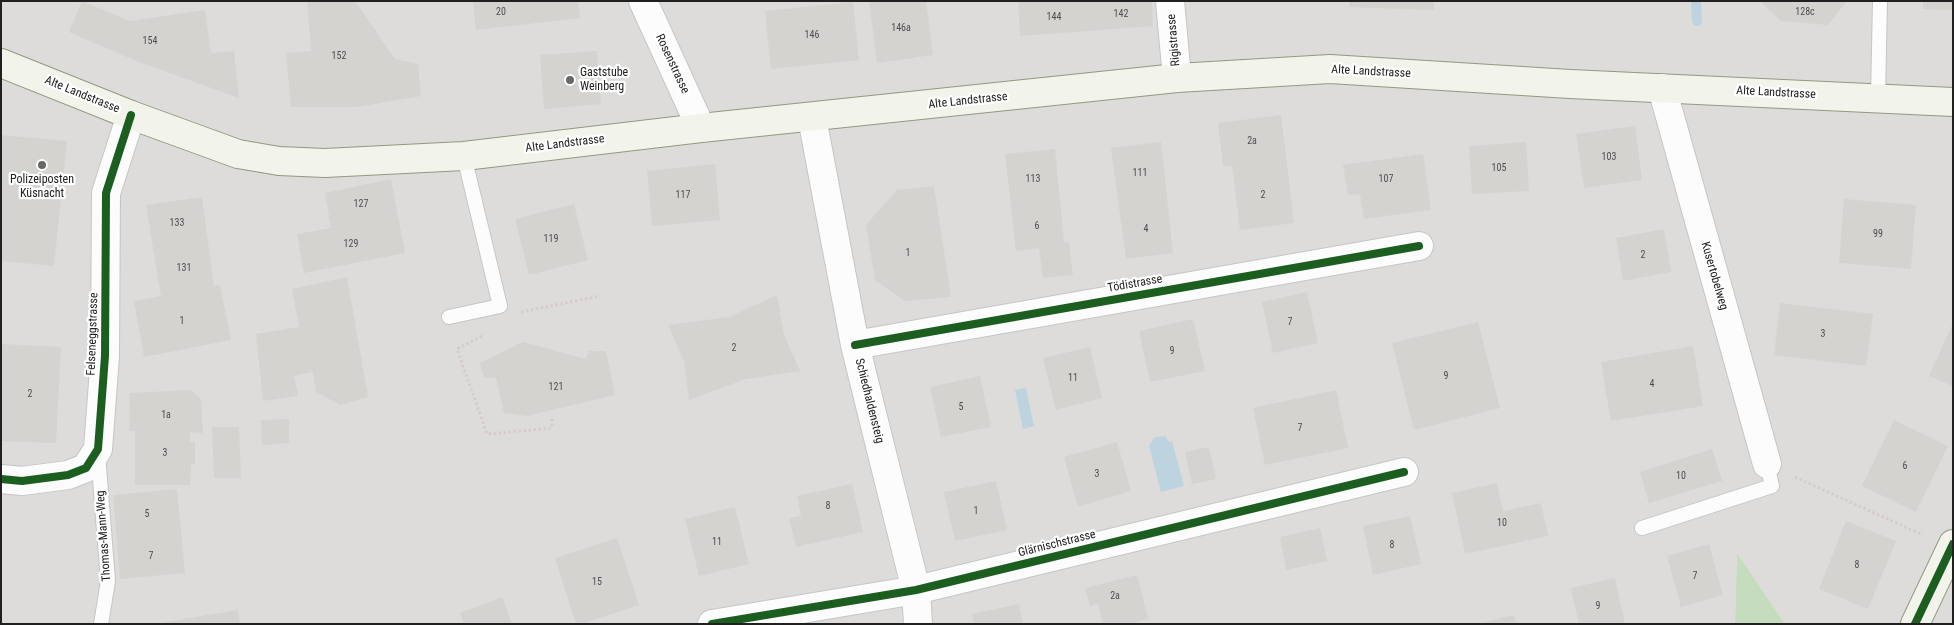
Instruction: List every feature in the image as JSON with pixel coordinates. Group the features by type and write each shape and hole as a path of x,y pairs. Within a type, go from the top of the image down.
{"main road":[{"name":"Alte Landstrasse","path":"1,63 221,148 267,160 325,163 464,156 701,128 812,118 1177,78 1330,69 1953,102"},
{"path":"1915,624 1952,546"}],"street":[{"name":"Rosenstrasse","path":"643,1 701,128"},
{"name":"Rigistrasse","path":"1170,1 1177,78"},
{"name":"Kusertobelweg","path":"1662,88 1767,464"},
{"name":"Felseneggstrasse","path":"98,449 105,356 106,193 131,114"},
{"name":"Schiedhaldensteig","path":"812,118 855,345 916,590 918,624"},
{"name":"Tödistrasse","path":"855,345 1419,246"},
{"path":"1,479 22,481 68,474 86,468 98,449"},
{"name":"Glärnischstrasse","path":"712,624 916,590 1404,472"}],"lane":[{"path":"1878,98 1880,1"},
{"path":"450,317 500,306 464,156"},
{"name":"Thomas-Mann-Weg","path":"98,449 108,582 101,624"},
{"path":"1642,528 1772,486 1767,464"}],"path":[{"path":"500,306 516,313 600,296"},
{"path":"482,310 485,334 457,349 487,434 552,428 552,416"},
{"path":"1767,464 1952,546"}],"shaded area":[{"path":"1,1 1953,1 1953,624 1785,624 1737,554 1735,624 1,624"}],"green space":[{"path":"1737,553 1785,624 1735,624"}],"water":[{"path":"1026,388 1034,426 1023,429 1015,390"},
{"path":"1165,436 1169,442 1172,441 1184,486 1161,492 1149,446 1155,437"}],"building":[{"path":"82,1 130,21 205,10 211,53 234,51 239,98 136,61 69,32"},
{"path":"307,1 355,1 395,59 418,64 421,96 357,107 291,107 286,53 311,51"},
{"path":"473,1 578,1 580,18 476,30"},
{"path":"869,1 926,1 933,55 877,63"},
{"path":"1018,1 1152,1 1153,26 1020,36"},
{"path":"1349,1 1434,1 1434,10 1350,7"},
{"path":"1760,1 1847,1 1828,25 1781,21"},
{"path":"1923,1 1953,1 1953,10 1923,9"},
{"path":"853,2 859,60 771,69 765,11"},
{"name":"Gaststube Weinberg","path":"597,51 601,104 544,109 540,55"},
{"path":"1281,115 1294,223 1240,230 1232,166 1223,166 1218,123"},
{"path":"1635,126 1642,180 1584,188 1576,134"},
{"path":"1,135 67,141 54,266 1,261"},
{"path":"1161,142 1173,253 1126,259 1111,148"},
{"path":"1526,142 1529,191 1472,194 1469,146"},
{"path":"1055,149 1064,243 1069,242 1073,275 1043,278 1039,248 1016,251 1005,154"},
{"path":"1423,154 1431,210 1364,219 1360,194 1348,195 1343,165"},
{"path":"715,164 720,220 652,226 647,171"},
{"path":"391,179 405,253 304,273 297,234 331,228 325,193"},
{"path":"934,186 951,297 905,301 875,280 866,225 897,190"},
{"path":"202,197 214,286 220,285 231,340 144,357 134,301 161,296 146,205"},
{"path":"1844,199 1916,205 1911,269 1839,263"},
{"path":"574,204 588,260 529,275 515,219"},
{"path":"1664,229 1671,272 1623,281 1616,238"},
{"path":"347,277 368,397 340,405 316,392 313,372 294,376 298,396 263,401 256,334 299,327 292,289"},
{"path":"1307,292 1318,343 1273,353 1262,302"},
{"path":"777,295 784,335 800,371 746,379 689,400 684,361 668,325 729,317"},
{"path":"1780,303 1873,314 1866,366 1774,355"},
{"path":"1193,319 1205,371 1150,382 1139,331"},
{"path":"1478,322 1500,408 1414,430 1392,343"},
{"path":"1953,323 1953,386 1929,376"},
{"path":"523,342 586,359 589,351 606,351 615,395 527,416 504,413 496,378 484,378 480,363"},
{"path":"1,344 61,347 56,443 1,441"},
{"path":"1693,346 1703,406 1611,421 1601,362"},
{"path":"1090,347 1102,398 1056,410 1043,358"},
{"path":"980,376 991,427 941,437 930,387"},
{"path":"191,390 201,399 203,433 190,432 190,442 195,442 195,464 191,464 190,485 135,485 135,431 129,431 130,393"},
{"path":"1336,390 1348,448 1265,465 1253,408"},
{"path":"289,419 289,443 262,445 261,420"},
{"path":"1894,420 1948,446 1916,512 1862,486"},
{"path":"212,427 239,427 241,478 214,478"},
{"path":"1117,442 1131,491 1078,507 1064,457"},
{"path":"1209,447 1216,479 1192,484 1185,452"},
{"path":"1712,449 1722,481 1649,503 1640,472"},
{"path":"996,481 1007,530 955,541 944,492"},
{"path":"1497,483 1503,511 1541,503 1548,536 1465,554 1452,493"},
{"path":"852,484 863,532 796,547 789,518 801,516 797,496"},
{"path":"177,489 185,573 120,579 113,495"},
{"path":"735,507 749,564 699,576 685,519"},
{"path":"1410,516 1421,564 1373,575 1363,526"},
{"path":"1846,521 1896,541 1868,609 1819,589"},
{"path":"1320,528 1327,561 1286,570 1280,537"},
{"path":"617,538 639,605 582,624 576,624 555,558"},
{"path":"1709,544 1723,595 1681,607 1667,556"},
{"path":"1137,575 1148,619 1130,624 1103,624 1098,604 1090,606 1085,588"},
{"path":"1615,578 1625,624 1579,624 1571,588"},
{"path":"502,597 512,624 464,624 460,613"},
{"path":"1019,604 1023,624 974,624 972,614"},
{"path":"238,610 240,624 160,624 160,623"},
{"path":"1514,615 1516,624 1482,624 1482,623"}],"waterway":[{"path":"1696,1 1697,21"}],"cycle path":[{"path":"1,479 22,481 68,475 86,468 98,449 105,356 106,193 131,115"},
{"path":"855,345 1419,246"},
{"path":"712,624 916,590 1404,472"},
{"path":"1915,624 1953,544"}],"place":[{"name":"Gaststube Weinberg","path":"570,80"},
{"name":"Polizeiposten Küsnacht","path":"42,165"}]}
